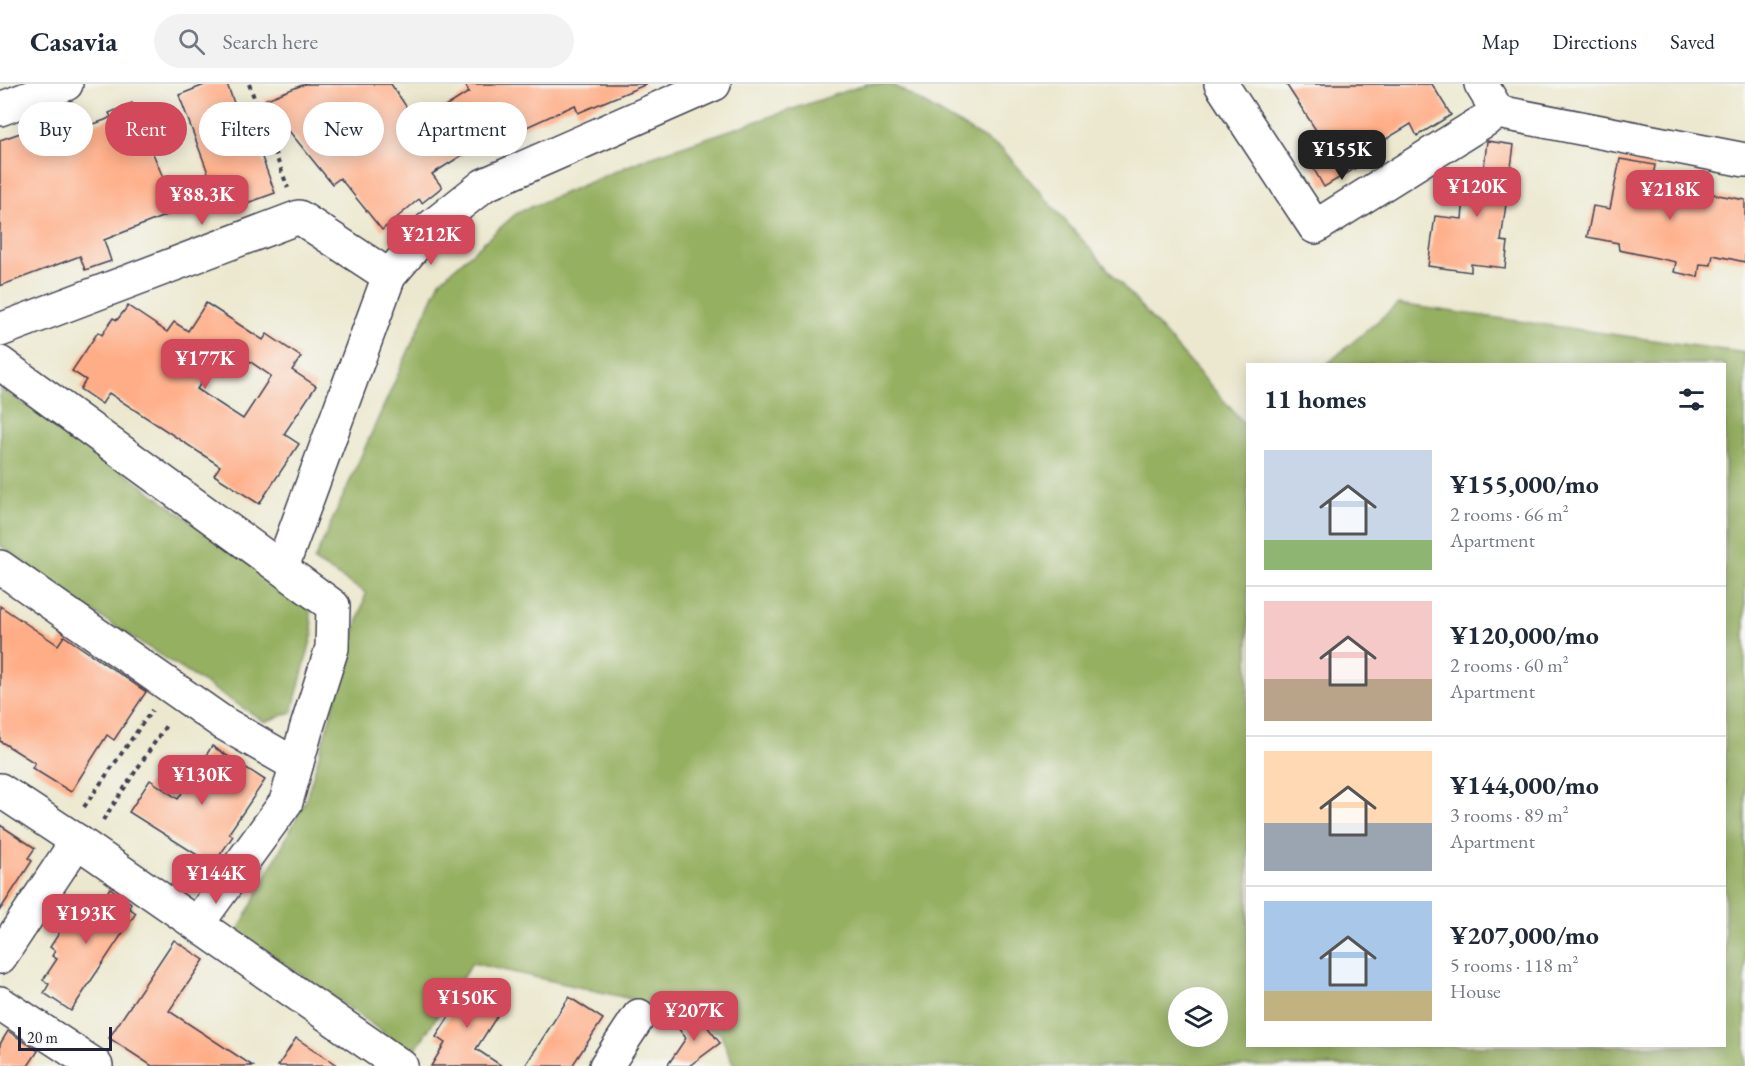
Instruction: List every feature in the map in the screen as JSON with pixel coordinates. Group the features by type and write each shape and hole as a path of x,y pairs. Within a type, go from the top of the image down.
{"street":[{"path":"0,109 66,84"},
{"path":"282,567 389,276 430,228 484,185 655,96 714,84"},
{"path":"1221,84 1315,227 1498,112 1745,160"},
{"path":"1481,84 1498,112"},
{"path":"0,330 299,217 389,276"},
{"path":"0,363 333,606 332,648 286,802 197,924"},
{"path":"0,567 224,723 296,765"},
{"path":"0,790 197,924 386,1062"},
{"path":"0,957 76,840"},
{"path":"0,1003 96,1066"},
{"path":"606,1066 639,1016"}],"path":[{"path":"249,84 299,217"},
{"path":"76,840 177,690"},
{"path":"76,840 177,690"}],"green space":[{"path":"867,84 891,84 1002,149 1246,426 1246,1047 1726,1047 1726,363 1328,363 1398,304 1745,353 1745,1066 734,1066 720,1033 627,998 472,963 413,1053 238,931 306,800 366,593 314,561 440,281 517,213 647,158"},
{"path":"0,388 69,433 309,606 313,633 292,712 265,722 85,607 0,545"}],"building":[{"path":"207,84 227,84 234,102 199,102 199,149 187,116 187,102 182,102 179,95"},
{"path":"305,84 391,84 403,102 396,102 396,156 461,156 432,174 442,187 422,203 419,199 382,230 340,178 332,184 309,156 384,156 384,102 303,102 303,148 291,133 291,102 266,102 264,100"},
{"path":"465,84 647,84 578,113 575,105 527,127 527,102 453,102 469,92"},
{"path":"1286,84 1432,84 1451,115 1417,136 1411,124 1361,154 1366,162 1324,187 1306,155 1325,144"},
{"path":"105,120 105,156 154,156 177,211 104,240 111,261 85,270 80,256 0,286 0,140 18,134 18,156 93,156 93,124"},
{"path":"1487,141 1514,145 1501,241 1508,242 1505,268 1471,264 1471,272 1428,266 1435,216 1462,219 1464,198 1470,198 1474,167 1484,168"},
{"path":"202,156 262,156 275,193 239,206 237,199 220,205"},
{"path":"1620,159 1655,165 1652,183 1745,200 1745,262 1713,255 1711,265 1700,264 1698,277 1674,272 1676,262 1619,250 1618,243 1587,237 1593,206 1610,209"},
{"path":"206,303 263,340 267,334 301,357 292,370 316,386 284,434 299,444 259,504 214,475 220,466 109,393 102,404 80,389 86,380 72,371 98,332 102,335 113,318 117,320 128,306 167,332 174,322 188,331","holes":["226,345 271,376 243,419 197,389"]},
{"path":"0,606 58,645 64,636 146,692 114,740 107,735 71,792 32,768 35,763 0,741"},
{"path":"212,746 265,780 229,833 233,836 213,865 129,812 150,780 178,799"},
{"path":"0,825 35,848 28,858 32,861 0,910"},
{"path":"110,888 131,903 129,908 136,913 71,1011 44,993 49,984 43,980 57,959 52,956 55,951 50,947 81,899 86,902 91,894 102,901"},
{"path":"174,940 204,960 169,1011 253,1066 152,1066 109,1038"},
{"path":"472,985 504,1005 476,1049 502,1066 431,1066 445,1043 436,1037 450,1015 446,1013 463,986 469,990"},
{"path":"569,997 603,1019 572,1066 525,1066"},
{"path":"696,1012 720,1043 689,1066 667,1066 686,1038 677,1027"},
{"path":"8,1031 38,1051 28,1066 0,1066 0,1044"},
{"path":"296,1038 338,1066 278,1066"}]}
